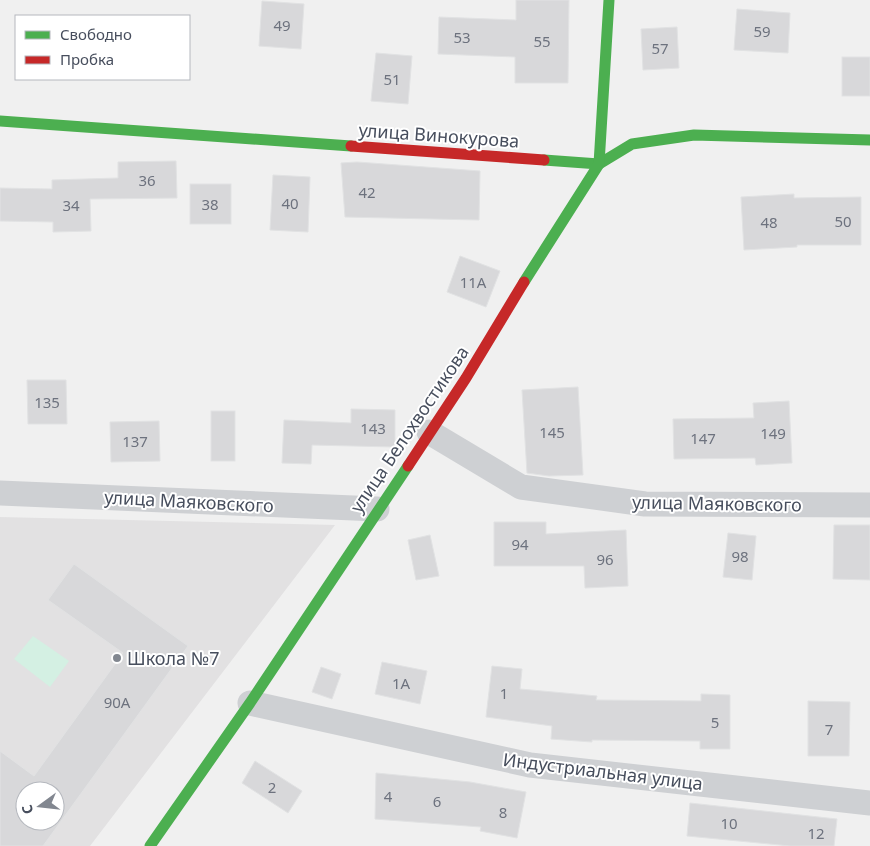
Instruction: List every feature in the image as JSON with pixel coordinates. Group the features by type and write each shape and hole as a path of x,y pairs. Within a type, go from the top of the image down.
{"main road":[{"path":"599,164 609,0"},
{"name":"улица Винокурова","path":"0,121 599,164"},
{"path":"599,164 632,144 694,135 870,140"},
{"name":"улица Белохвостикова","path":"150,846 250,703 377,509 466,378 560,222 599,164"}],"street":[{"name":"улица Маяковского","path":"429,432 521,486 645,504 870,505"},
{"name":"улица Маяковского","path":"0,493 377,509"},
{"name":"Индустриальная улица","path":"250,703 530,765 870,803"}],"shaded area":[{"name":"Школа №7","path":"0,517 335,525 90,846 0,846"}],"green space":[{"path":"33,636 69,661 50,687 14,659"}],"building":[{"path":"516,0 569,0 568,83 515,83 515,57 438,54 439,17 516,20"},
{"path":"262,1 304,4 301,49 259,46"},
{"path":"737,9 790,13 788,53 734,50"},
{"path":"677,27 679,68 643,70 641,29"},
{"path":"376,53 412,56 408,104 371,101"},
{"path":"842,57 870,57 870,96 842,96"},
{"path":"176,161 177,198 90,199 91,231 53,232 53,222 0,221 0,188 52,189 52,180 118,178 118,162"},
{"path":"357,162 480,171 479,220 345,217 341,163"},
{"path":"273,175 310,177 308,232 270,230"},
{"path":"190,184 231,184 231,224 190,224"},
{"path":"794,194 794,198 861,197 861,245 797,245 797,247 744,250 741,197"},
{"path":"460,256 500,271 486,307 447,292"},
{"path":"27,380 66,380 67,424 28,424"},
{"path":"578,387 583,475 549,476 527,473 522,390"},
{"path":"789,401 792,463 756,465 755,458 674,459 673,419 754,418 753,403"},
{"path":"351,409 395,410 395,447 312,445 311,464 282,463 284,420 351,423"},
{"path":"211,411 235,411 235,461 211,461"},
{"path":"159,421 160,461 111,462 110,422"},
{"path":"494,522 546,522 546,534 626,530 628,586 585,588 584,566 494,566"},
{"path":"834,525 870,525 870,580 833,579"},
{"path":"728,533 756,536 752,580 723,577"},
{"path":"430,535 439,576 416,580 408,540"},
{"path":"74,564 188,646 65,816 65,781 15,781 15,831 54,831 43,846 0,846 0,751 34,776 123,653 48,600"},
{"path":"382,662 427,671 420,704 375,694"},
{"path":"492,666 522,669 520,689 597,696 596,700 701,701 701,694 730,695 730,749 700,749 700,741 592,740 592,742 551,739 552,726 486,717"},
{"path":"321,667 341,674 332,699 312,692"},
{"path":"808,701 850,702 849,756 808,756"},
{"path":"255,761 302,791 288,813 242,783"},
{"path":"376,773 470,782 526,792 517,838 480,831 481,827 375,819"},
{"path":"690,803 837,819 834,846 790,846 687,836"}],"traffic: fast":[{"path":"524,282 599,164 609,0"},
{"path":"0,121 351,146"},
{"path":"544,160 599,164 632,144 694,135 870,140"},
{"path":"150,846 250,703 408,466"}],"traffic: jam":[{"path":"351,146 544,160"},
{"path":"408,466 466,378 524,282"}],"place":[{"name":"Школа №7","path":"117,658"}]}
